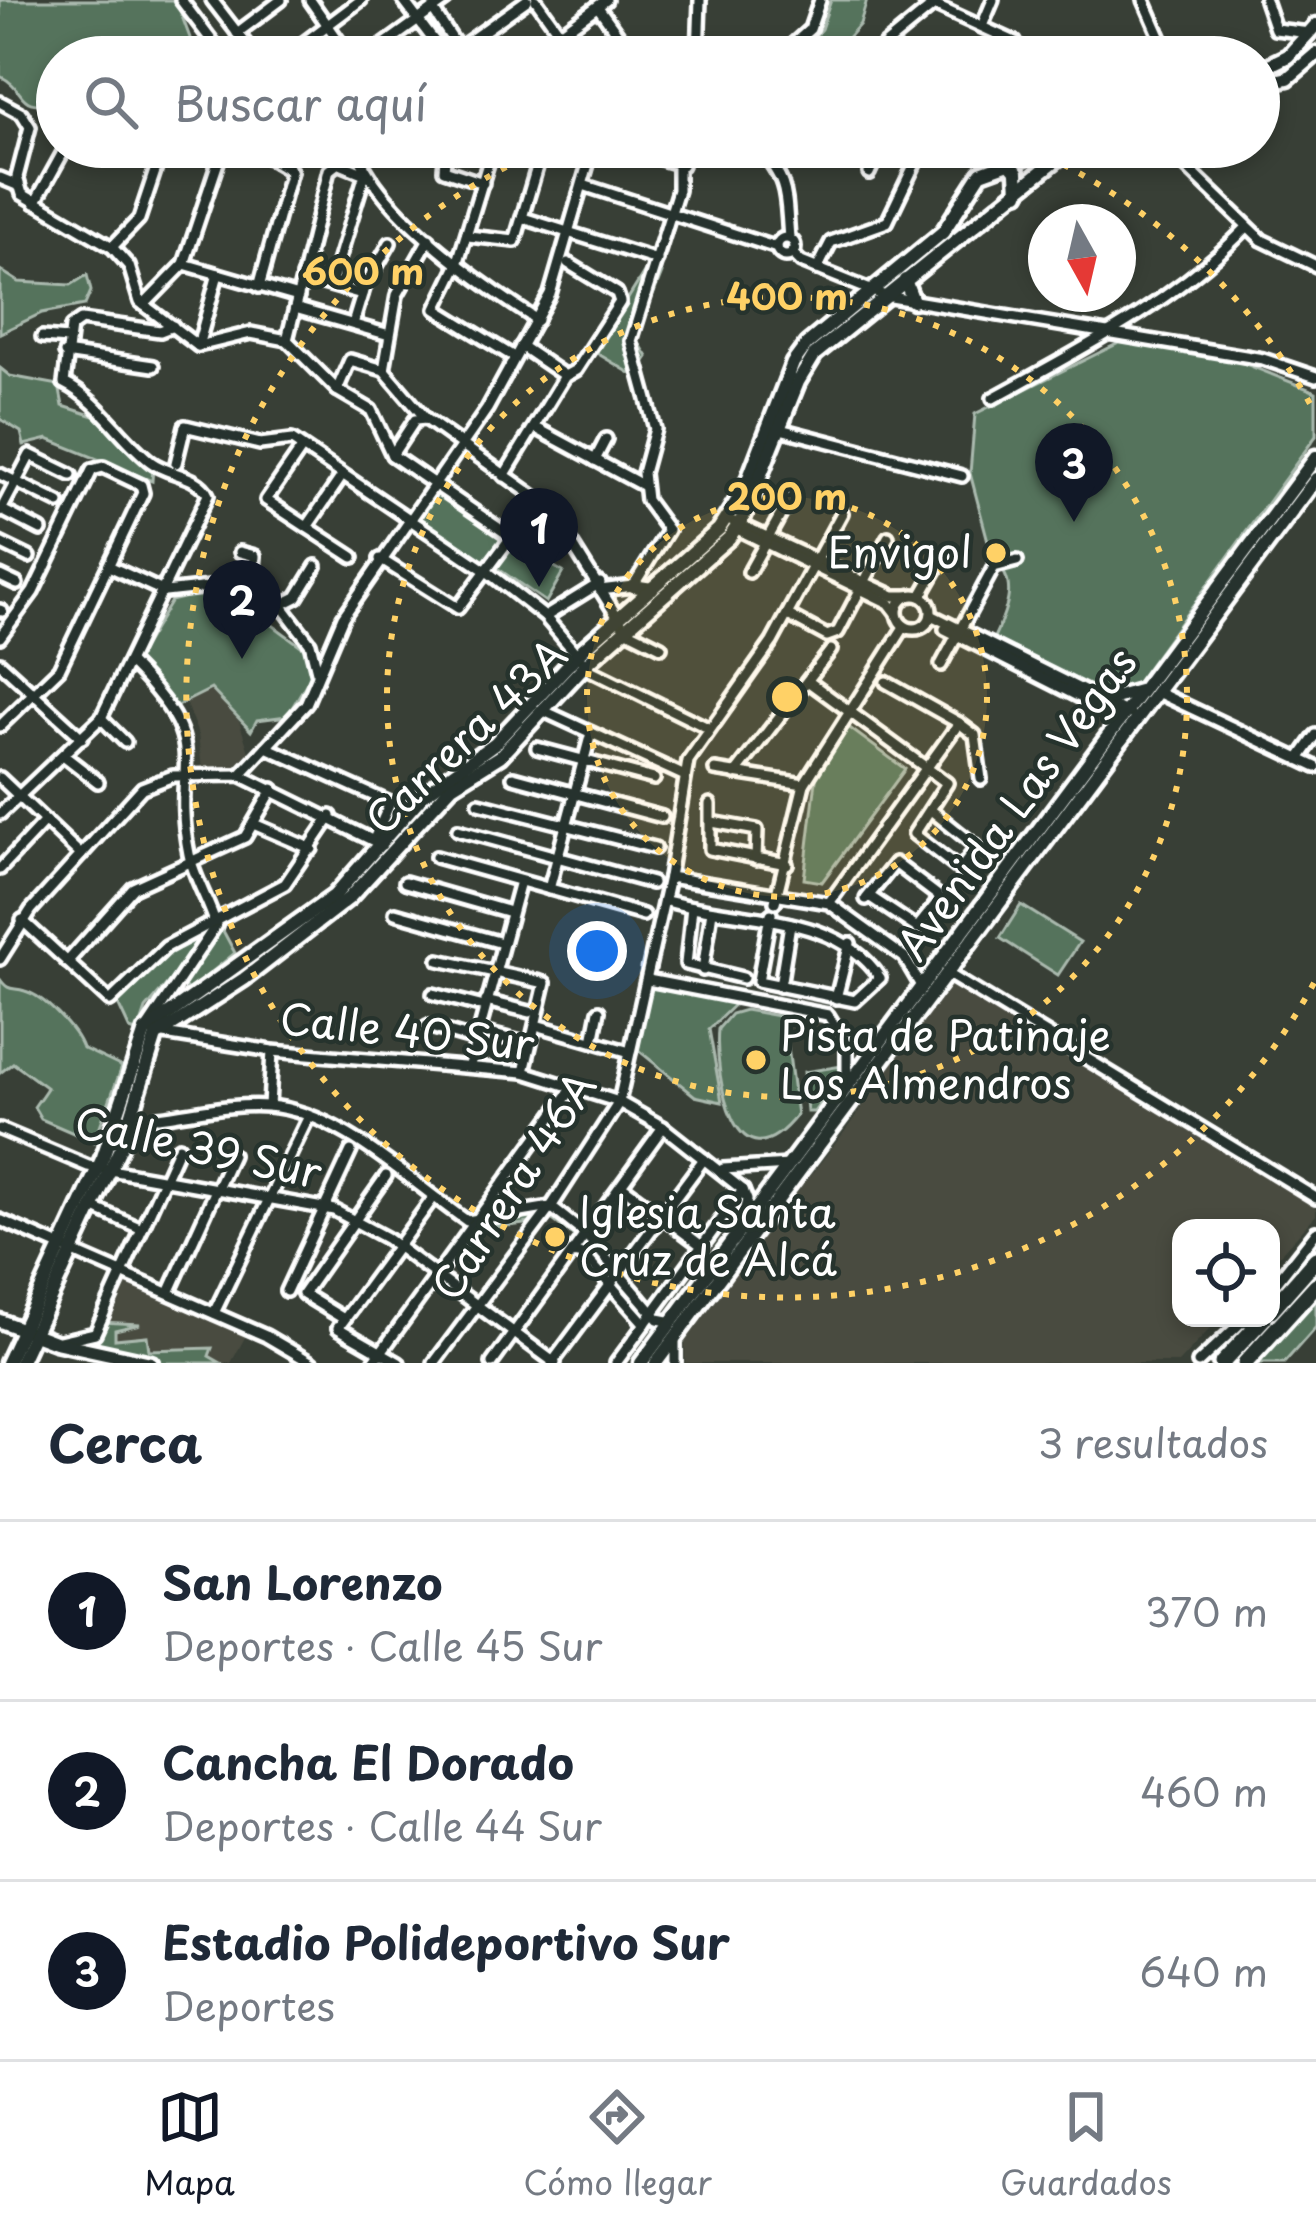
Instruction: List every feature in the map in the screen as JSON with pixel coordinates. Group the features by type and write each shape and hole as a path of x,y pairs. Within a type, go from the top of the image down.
{"highway":[{"path":"1280,1286 1316,1258"},
{"path":"1280,1300 1316,1258"},
{"path":"1245,1363 1316,1285"},
{"path":"1222,1363 1256,1327"}],"main road":[{"path":"1280,60 1313,28"},
{"path":"1280,80 1316,54"},
{"name":"Carrera 43A","path":"621,624 681,585 736,523 815,354 943,232 963,196 981,173 992,168"},
{"path":"1014,168 1018,193"},
{"name":"Carrera 43A","path":"151,1034 334,896 422,796 496,743 652,590 736,523 793,363 858,299 905,280 1047,168"},
{"path":"963,196 970,212 986,218"},
{"path":"905,280 913,301"},
{"path":"855,283 858,299"},
{"name":"Avenida Las Vegas","path":"657,1359 674,1322 922,989 945,968 1316,457"},
{"name":"Avenida Las Vegas","path":"1151,690 1314,488"},
{"path":"633,586 652,590"},
{"name":"Carrera 43A","path":"151,1034 244,979 349,898 452,786 500,756 544,711 580,661"},
{"path":"1106,739 1104,705 1151,690"},
{"name":"Avenida Las Vegas","path":"641,1363 657,1359 771,1212 1106,739 1130,718"},
{"path":"66,1249 92,1207 151,1034"},
{"path":"7,1363 27,1332 104,1168"},
{"path":"771,1212 783,1189 780,1182"},
{"path":"0,1321 55,1342 151,1363"},
{"path":"20,1363 27,1332"}],"street":[{"path":"201,0 185,5 208,36"},
{"path":"212,0 239,36"},
{"path":"237,33 280,0"},
{"path":"310,0 336,36"},
{"path":"312,36 361,0"},
{"path":"403,0 431,36"},
{"path":"396,36 446,0"},
{"path":"485,36 531,0 562,36"},
{"path":"699,36 700,0"},
{"path":"802,36 810,29 820,0"},
{"path":"982,26 993,0"},
{"path":"1144,0 1160,36"},
{"path":"1265,0 1275,29 1313,28"},
{"path":"561,33 602,3 622,36"},
{"path":"895,36 929,3 951,5 1003,36"},
{"path":"433,10 450,36"},
{"path":"0,102 22,114 30,127 17,185"},
{"path":"35,203 54,168"},
{"path":"112,247 139,219 156,168"},
{"path":"144,305 184,264 216,168"},
{"path":"286,168 291,171"},
{"path":"260,287 289,168"},
{"path":"287,340 332,168"},
{"path":"350,168 365,174 456,268 537,320"},
{"path":"332,282 363,168"},
{"path":"444,168 483,183"},
{"path":"487,168 468,236 436,305 440,313 514,357"},
{"path":"468,236 511,244 537,168"},
{"path":"240,775 306,704 333,638 380,560 461,447 537,320 587,168"},
{"path":"545,616 602,586 633,586 668,530 664,517 649,508 644,486 656,429 631,341 681,168"},
{"path":"775,168 790,196 792,253"},
{"path":"868,173 870,168"},
{"path":"817,269 831,242 887,222 913,168"},
{"path":"1187,168 1247,227 1316,266"},
{"path":"0,178 112,247 129,266 135,294 144,305 198,346"},
{"path":"583,185 792,253 817,269 878,292 1263,359 1316,377"},
{"path":"523,218 657,260"},
{"path":"993,398 1111,332 1222,253 1247,227"},
{"path":"777,248 781,239 789,238"},
{"path":"383,370 386,334 398,296 429,239"},
{"path":"353,324 362,294 390,243"},
{"path":"504,476 564,379 576,370 620,302 617,293 568,263"},
{"path":"184,264 386,334"},
{"path":"198,346 218,274"},
{"path":"302,278 332,282 362,294"},
{"path":"0,814 101,718 207,499 206,488 150,461 84,393 64,383 68,339 78,320 160,331 173,326"},
{"path":"198,346 251,333 287,340 337,390 371,410 392,454 513,538"},
{"path":"42,337 68,339"},
{"path":"521,346 564,379"},
{"path":"65,353 153,366"},
{"path":"337,390 344,368 357,359 383,370 427,419 539,500 602,586 621,624 661,647"},
{"path":"392,454 415,420 427,419"},
{"path":"379,424 390,437 405,436"},
{"path":"176,463 185,426 260,443 298,446 489,573 545,616 580,661 710,730"},
{"path":"536,428 644,486"},
{"path":"780,429 962,476"},
{"path":"595,460 607,440"},
{"path":"298,446 265,497 353,557"},
{"path":"41,530 0,510 14,482 34,455 71,475"},
{"path":"0,637 20,614 92,470 103,467 141,485 143,493 111,567 59,669 2,719"},
{"path":"0,474 58,503"},
{"path":"307,527 342,476"},
{"path":"424,480 427,499"},
{"path":"749,572 790,498"},
{"path":"380,560 458,608 489,573 539,500"},
{"name":"Carrera 46A","path":"434,1363 551,1207 619,1102 692,753 788,615 842,513"},
{"path":"736,523 862,586 921,596"},
{"path":"788,615 827,636 838,632 888,537"},
{"path":"0,543 29,557"},
{"path":"240,552 255,556 252,594"},
{"path":"921,596 945,554"},
{"path":"941,665 994,567 1017,561"},
{"path":"280,605 297,597 316,566"},
{"path":"111,567 165,592 210,587 252,594 280,605 310,643 317,677"},
{"path":"0,576 17,584"},
{"path":"862,586 896,612 904,627"},
{"path":"896,612 907,596"},
{"path":"921,596 930,618 1130,718"},
{"path":"904,627 918,629 930,618"},
{"path":"777,899 804,784 904,627"},
{"path":"310,643 333,638"},
{"path":"735,774 831,650"},
{"path":"0,663 82,738"},
{"path":"130,663 179,721 188,774 190,860 214,919 214,933 149,1017 151,1034"},
{"path":"809,682 947,783 914,834 960,870 977,847 932,811"},
{"path":"886,682 975,734 981,778"},
{"path":"1151,690 1316,767"},
{"path":"544,711 685,776"},
{"path":"101,718 125,742"},
{"path":"829,903 959,723"},
{"path":"549,889 591,733"},
{"path":"1299,759 1316,735"},
{"name":"Carrera 43A","path":"266,747 390,803 379,841"},
{"path":"537,748 655,779"},
{"path":"64,755 98,782"},
{"path":"715,770 804,784"},
{"path":"0,959 22,920 142,788 188,774 240,775 379,841"},
{"path":"513,777 662,818"},
{"path":"0,778 81,855"},
{"path":"67,962 133,888 245,837 273,789"},
{"path":"479,802 655,848"},
{"path":"710,804 710,849 787,864"},
{"path":"22,920 110,1001 157,953 214,919 277,891 331,816"},
{"path":"0,869 45,821"},
{"path":"712,822 757,830 756,859"},
{"path":"256,824 312,848"},
{"path":"458,830 652,883"},
{"path":"436,857 643,916"},
{"path":"851,918 866,899 895,863 941,898 917,928 866,899"},
{"path":"669,878 777,899 829,903 904,957 945,968 1316,1198"},
{"path":"470,1065 520,881"},
{"path":"405,882 510,913"},
{"path":"664,900 770,918 824,932 847,945 880,978 862,1000 758,981 770,918"},
{"path":"692,907 685,959 690,967 742,978"},
{"path":"703,970 712,911"},
{"path":"395,913 502,944"},
{"path":"780,986 790,923"},
{"path":"836,998 847,945"},
{"path":"904,957 922,989"},
{"path":"439,960 543,982 524,1072"},
{"path":"648,980 828,1015 848,1046 846,1092"},
{"path":"433,994 530,1012"},
{"path":"593,1041 599,1012"},
{"path":"536,1025 630,1052"},
{"path":"427,1026 521,1042"},
{"name":"Calle 40 Sur","path":"151,1034 272,1051 524,1072 619,1102 663,1127 743,1190"},
{"path":"269,1106 272,1051"},
{"path":"376,1359 574,1086"},
{"path":"158,1117 269,1106 309,1116 476,1222 551,1207 585,1234 652,1313 674,1322"},
{"path":"214,1313 309,1116"},
{"path":"492,1363 663,1127"},
{"name":"Calle 39 Sur","path":"2,1134 104,1168 324,1208 356,1220 553,1362"},
{"path":"55,1342 95,1333 179,1147"},
{"path":"286,1291 351,1151"},
{"path":"169,1293 232,1155"},
{"path":"553,1362 708,1162 737,1172 808,1162"},
{"path":"386,1176 303,1294 376,1359 399,1363"},
{"path":"622,1186 702,1246"},
{"path":"734,1242 746,1209 743,1190"},
{"path":"616,1363 743,1190"},
{"path":"341,1324 433,1198"},
{"path":"92,1207 142,1229"},
{"path":"0,1220 214,1313 312,1363"},
{"path":"1280,1281 1316,1232"},
{"path":"572,1253 584,1255 645,1324"},
{"path":"1198,1363 1236,1327"},
{"path":"675,1338 675,1363"}],"shaded area":[{"path":"211,689 239,721 249,752 234,768 202,768 198,734 185,702"},
{"path":"950,983 1316,1208 1316,1215 1280,1254 1280,1219 1172,1219 1172,1327 1212,1327 1178,1363 685,1363 685,1336 845,1131"},
{"path":"122,1273 250,1328 231,1363 151,1363 88,1349"}],"green space":[{"path":"0,0 176,0 189,36 36,36 36,104 0,76"},
{"path":"831,0 867,0 860,24 849,36 815,36"},
{"path":"652,260 662,273 636,338 648,357 635,376 595,352"},
{"path":"0,270 19,282 71,285 87,275 91,291 85,305 42,313 0,333"},
{"path":"1121,342 1238,361 1316,392 1316,436 1137,682 1109,696 992,642 1009,589 993,560 970,473 975,414"},
{"path":"0,368 10,376 59,385 63,406 104,419 153,467 152,481 48,439 24,445 21,432 0,419"},
{"path":"437,491 508,539 489,568 415,522"},
{"path":"514,543 563,572 546,602 497,568"},
{"path":"211,591 233,596 308,651 312,674 287,716 257,720 251,731 211,689 177,706 136,659 171,601"},
{"path":"847,726 905,769 822,882 804,879 817,772"},
{"path":"1021,905 1080,942 1058,975 1000,938"},
{"path":"209,924 212,930 146,1009 138,1033 130,1030 117,1002 156,958"},
{"path":"221,927 235,953 189,991 182,984"},
{"path":"0,979 50,1006 82,1048 122,1067 94,1142 41,1119 34,1107 47,1088 13,1063 0,1073"},
{"path":"649,984 737,1002 709,1029 722,1102 695,1096 638,1050"},
{"name":"Pista de Patinaje Los Almendros","path":"745,1010 784,1017 797,1115 776,1136 758,1141 744,1135 733,1119 720,1074 718,1029 731,1014"},
{"path":"842,1066 842,1074 814,1112 807,1112 804,1072"},
{"path":"550,1208 650,1310 642,1321 574,1236 550,1218 479,1229 481,1222"},
{"path":"1316,1293 1316,1327 1284,1363 1253,1363"},
{"path":"100,1322 140,1324 115,1330 115,1339 147,1336 149,1350 212,1348 209,1356 221,1363 151,1363 88,1349"}],"place":[{"name":"Estadio Polideportivo Sur","path":"1074,522"},
{"name":"Envigol","path":"996,553"},
{"name":"San Lorenzo","path":"539,587"},
{"name":"Cancha El Dorado","path":"242,659"},
{"name":"Pista de Patinaje Los Almendros","path":"756,1060"},
{"name":"Iglesia Santa Cruz de Alcá","path":"555,1237"}]}
